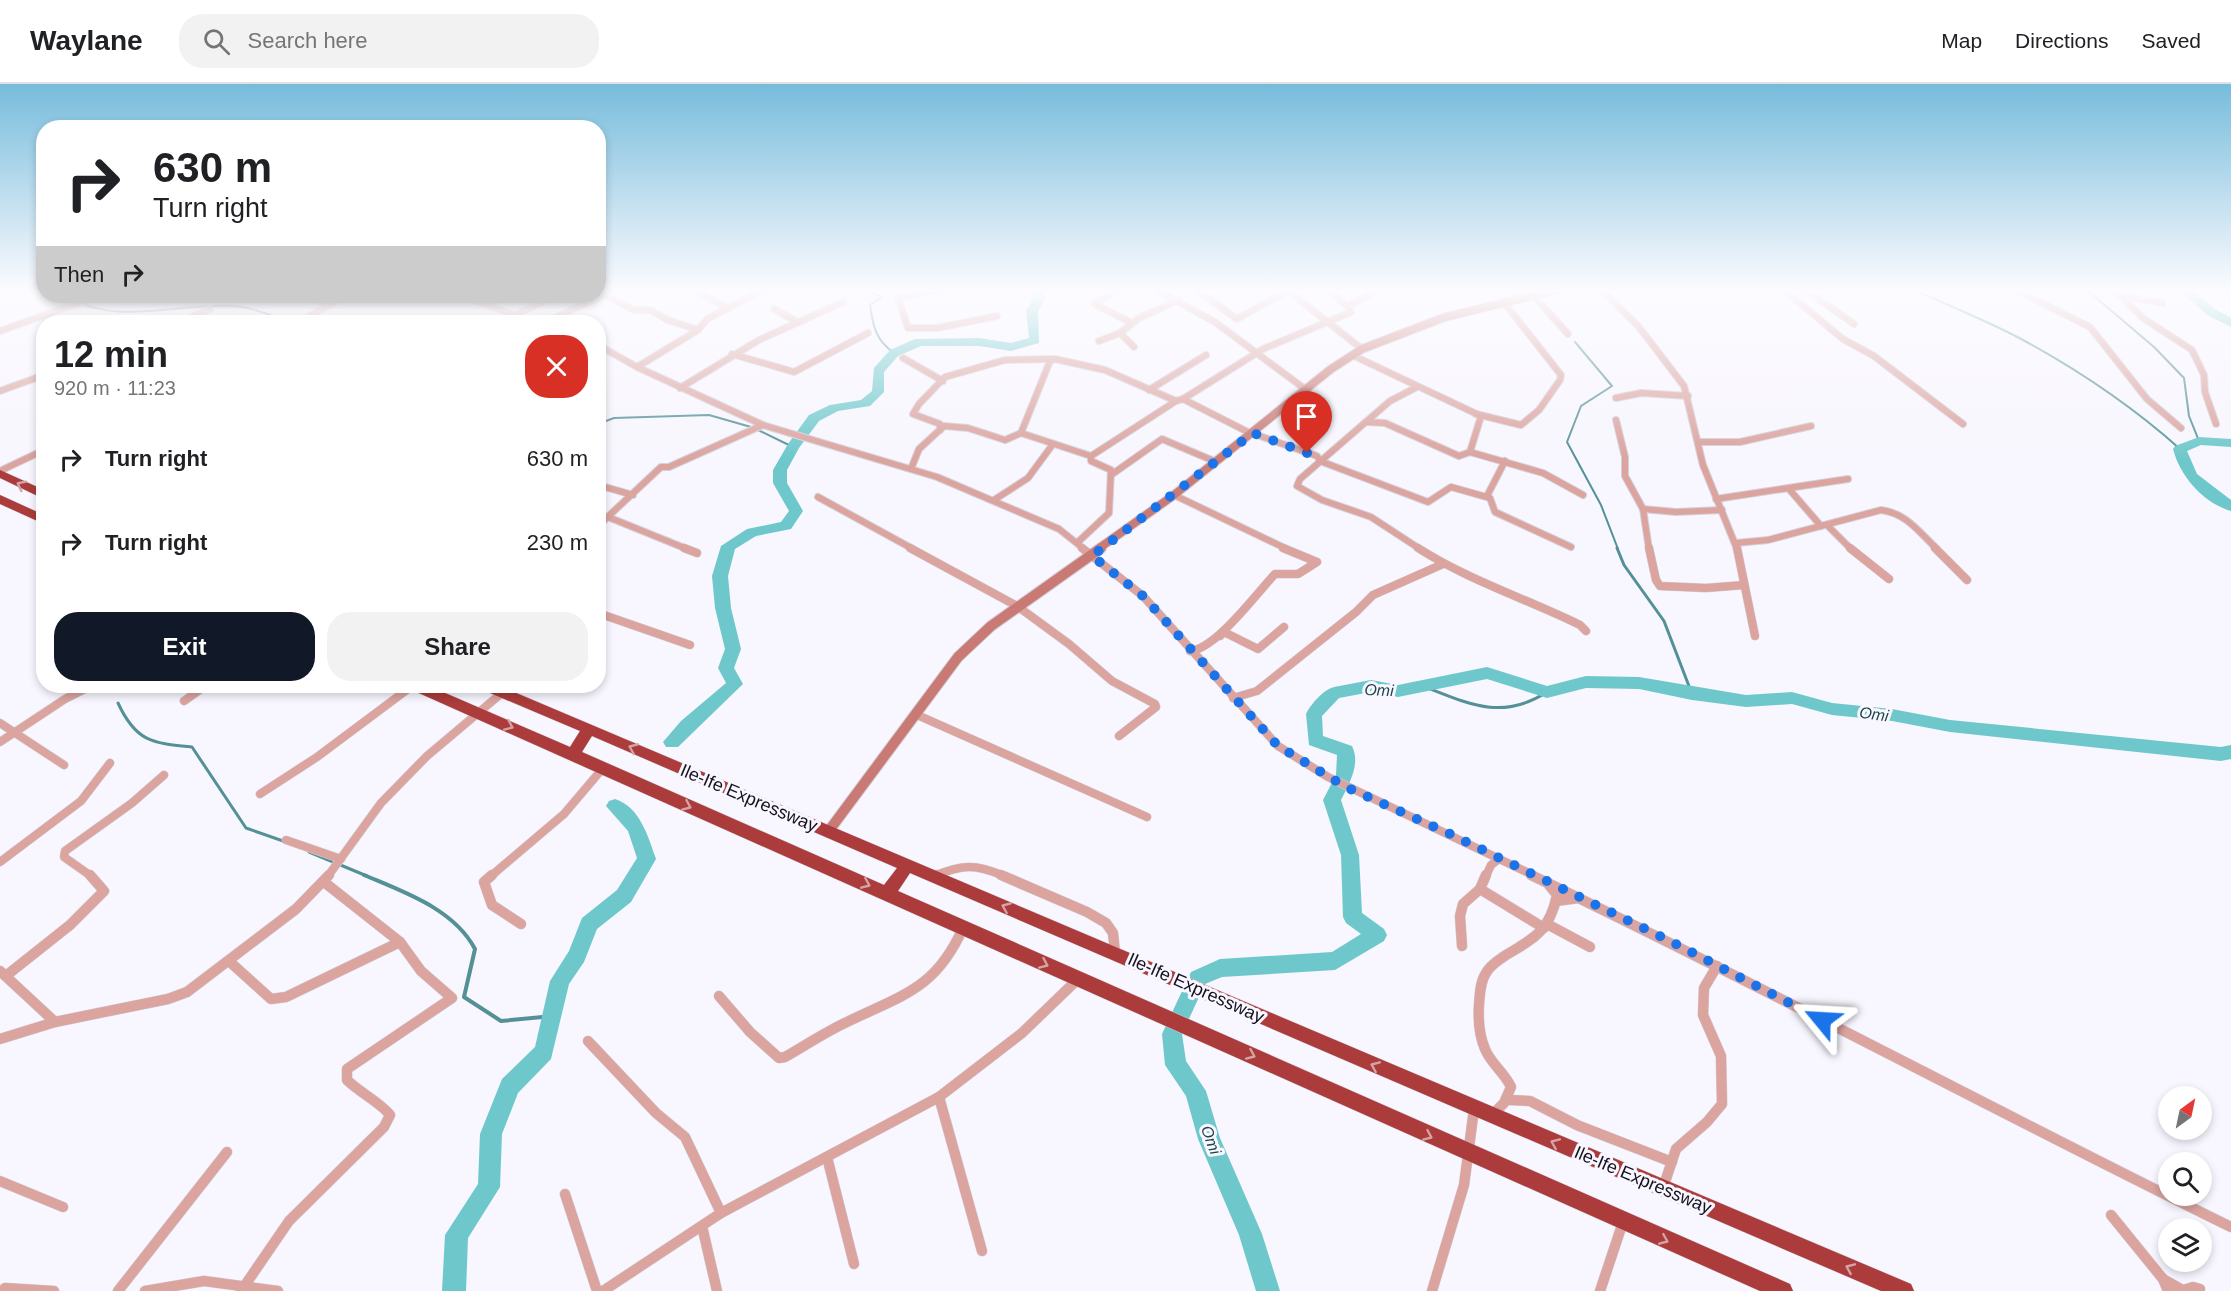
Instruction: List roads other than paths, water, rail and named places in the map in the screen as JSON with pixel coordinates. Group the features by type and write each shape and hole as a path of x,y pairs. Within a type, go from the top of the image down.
{"highway":[{"path":"0,472 36,491"},
{"path":"0,499 36,516"},
{"name":"Ile-Ife Expressway","path":"433,693 1080,978 1468,1154 1784,1291"},
{"name":"Ile-Ife Expressway","path":"508,693 907,866 1904,1291"},
{"path":"573,754 589,729"},
{"path":"888,894 907,866"}],"street":[{"path":"637,368 672,346"},
{"path":"680,388 746,346"},
{"path":"732,354 794,372 843,346"},
{"path":"1248,346 1305,389"},
{"path":"911,469 919,449 940,430 951,425 1005,440 1021,433 1091,456 1179,400 1257,353 1273,346"},
{"path":"1358,346 1362,349"},
{"path":"828,832 958,657 1017,606 1092,556 1174,495 1305,389 1352,355 1369,346"},
{"path":"1469,412 1521,425 1539,410 1560,380 1561,375 1540,346"},
{"path":"1654,346 1679,378 1688,396 1698,442 1716,499 1736,543 1755,636"},
{"path":"1856,346 1874,356 1963,424"},
{"path":"2107,346 2147,399 2181,428"},
{"path":"2186,346 2192,350 2204,375 2205,392 2216,424"},
{"path":"606,350 637,368 763,425 938,477 1059,529 1143,596 1190,651 1278,746 1328,777 1448,833 1488,854 1495,862 1546,882 1717,966 1962,1090 2052,1139 2231,1227"},
{"path":"1149,390 1206,355"},
{"path":"1352,355 1481,416 1480,430 1470,443 1470,452"},
{"path":"903,358 943,381"},
{"path":"1021,433 1053,359"},
{"path":"940,430 940,424 913,414 914,408 941,387 945,377 995,362 1053,359 1106,370 1228,423 1317,456 1320,461 1428,501 1451,487 1487,496 1495,512 1571,547"},
{"path":"0,391 36,378"},
{"path":"1407,390 1409,383"},
{"path":"1417,387 1407,390 1365,423 1300,479 1296,483 1297,486 1322,500 1371,517 1443,564 1527,598 1580,625 1586,631"},
{"path":"1616,398 1621,395 1636,394 1688,396"},
{"path":"1373,417 1459,456 1470,452 1505,461 1557,480 1583,495"},
{"path":"1365,423 1372,420 1385,423"},
{"path":"1617,420 1623,439 1626,482 1643,509 1650,557 1656,580 1660,586 1706,588 1744,585"},
{"path":"697,553 608,517 661,467 669,466 763,425"},
{"path":"1698,442 1716,444 1771,438 1811,426"},
{"path":"1110,475 1162,439 1214,461"},
{"path":"994,500 1028,478 1053,444"},
{"path":"0,472 36,454"},
{"path":"1078,542 1109,513 1111,470 1091,461 1091,456"},
{"path":"1487,496 1505,461"},
{"path":"1716,499 1848,479"},
{"path":"606,487 633,495"},
{"path":"1789,489 1858,557 1889,579"},
{"path":"1174,495 1256,536 1317,562 1310,570 1297,575 1275,574 1201,650 1190,651"},
{"path":"818,497 1017,606 1069,644 1112,681 1155,704 1156,706 1119,736"},
{"path":"1643,509 1676,512 1722,510"},
{"path":"1736,543 1768,540 1881,510 1896,512 1908,520 1967,580"},
{"path":"1233,698 1257,691 1356,612 1373,595 1403,584 1443,564"},
{"path":"606,616 690,645"},
{"path":"1209,641 1211,645 1224,632 1258,648 1284,627"},
{"path":"0,742 79,693"},
{"path":"184,701 196,693"},
{"path":"260,794 317,757 403,693"},
{"path":"0,1039 55,1022 168,999 186,992 230,962 296,909 324,882 381,803 427,756 480,713 494,693"},
{"path":"915,714 1147,817"},
{"path":"0,723 64,765"},
{"path":"0,862 81,801 110,763"},
{"path":"521,924 492,905 484,882 564,814 603,768"},
{"path":"55,1022 4,973 70,925 104,891 89,874 64,857 65,851 132,803 165,775"},
{"path":"286,840 339,862"},
{"path":"1462,946 1460,916 1463,904 1480,889 1495,862"},
{"path":"933,876 953,868 980,867 1066,903 1104,921 1115,932 1118,940 1115,953"},
{"path":"242,1290 289,1221 384,1127 390,1115 385,1108 364,1096 347,1080 347,1069 354,1062 452,998 421,971 400,942 324,882"},
{"path":"1509,1100 1512,1089 1508,1078 1486,1052 1478,1028 1482,979 1493,963 1521,949 1546,926 1557,895 1546,882"},
{"path":"1480,889 1546,926 1590,947"},
{"path":"1556,901 1579,898"},
{"path":"719,996 750,1032 778,1058 785,1058 833,1029 910,995 927,982 949,957 963,928"},
{"path":"230,962 271,999 285,997 400,942"},
{"path":"1663,1188 1676,1149 1707,1122 1722,1104 1721,1056 1703,1015 1704,988 1717,966"},
{"path":"603,1291 721,1213 939,1097 1022,1033 1080,978"},
{"path":"588,1041 656,1113 685,1137 721,1213"},
{"path":"939,1097 982,1251"},
{"path":"1432,1291 1464,1185 1468,1154 1483,1112 1509,1100 1530,1101 1598,1134 1672,1162"},
{"path":"118,1291 227,1152"},
{"path":"827,1157 854,1264"},
{"path":"0,1181 63,1207"},
{"path":"566,1194 597,1291"},
{"path":"2111,1215 2163,1280 2168,1291"},
{"path":"1599,1291 1623,1222"},
{"path":"702,1226 717,1291"},
{"path":"2163,1280 2181,1290 2193,1287 2200,1289"},
{"path":"145,1291 204,1281 242,1290 278,1291"},
{"path":"2,1291 5,1288 54,1291"}],"waterway":[{"path":"886,346 894,353"},
{"path":"672,742 735,684 726,668 733,649 723,608 720,576 728,546 752,532 786,526 796,511 780,483 780,470 793,447 814,418 835,408 865,403 878,392 878,371 894,353 909,346"},
{"path":"1007,346 1013,346"},
{"path":"1579,346 1612,386 1581,406 1567,442 1601,505 1618,549"},
{"path":"2034,346 2105,390 2180,449"},
{"path":"2153,346 2184,378 2189,416 2199,441"},
{"path":"606,421 614,418 709,415 751,427"},
{"path":"758,430 793,447"},
{"name":"Omi","path":"2231,443 2199,441 2180,449 2192,477 2205,489 2231,506"},
{"path":"1617,548 1624,565 1664,621 1692,694"},
{"name":"Omi","path":"1268,1291 1250,1234 1209,1139 1195,1091 1176,1065 1172,1034 1198,978 1220,968 1335,961 1377,935 1353,917 1350,855 1332,800 1345,775 1346,751 1315,740 1314,714 1334,693 1371,686 1398,691 1487,673 1547,692 1586,682 1639,683 1692,694 1746,701 1792,698 1832,709 1892,715 1950,726 2221,754 2231,752"},
{"path":"1423,686 1455,699 1485,707 1500,708 1531,701 1547,692"},
{"path":"118,703 132,726 147,738 156,742 192,747 246,828 286,842"},
{"path":"454,1291 457,1235 489,1187 491,1134 510,1086 544,1052 560,981 577,956 589,924 624,896 647,859 636,827 615,806"},
{"path":"309,852 367,876"},
{"path":"364,875 427,903 441,912 466,935 475,949 464,997 501,1021 553,1016"}]}
